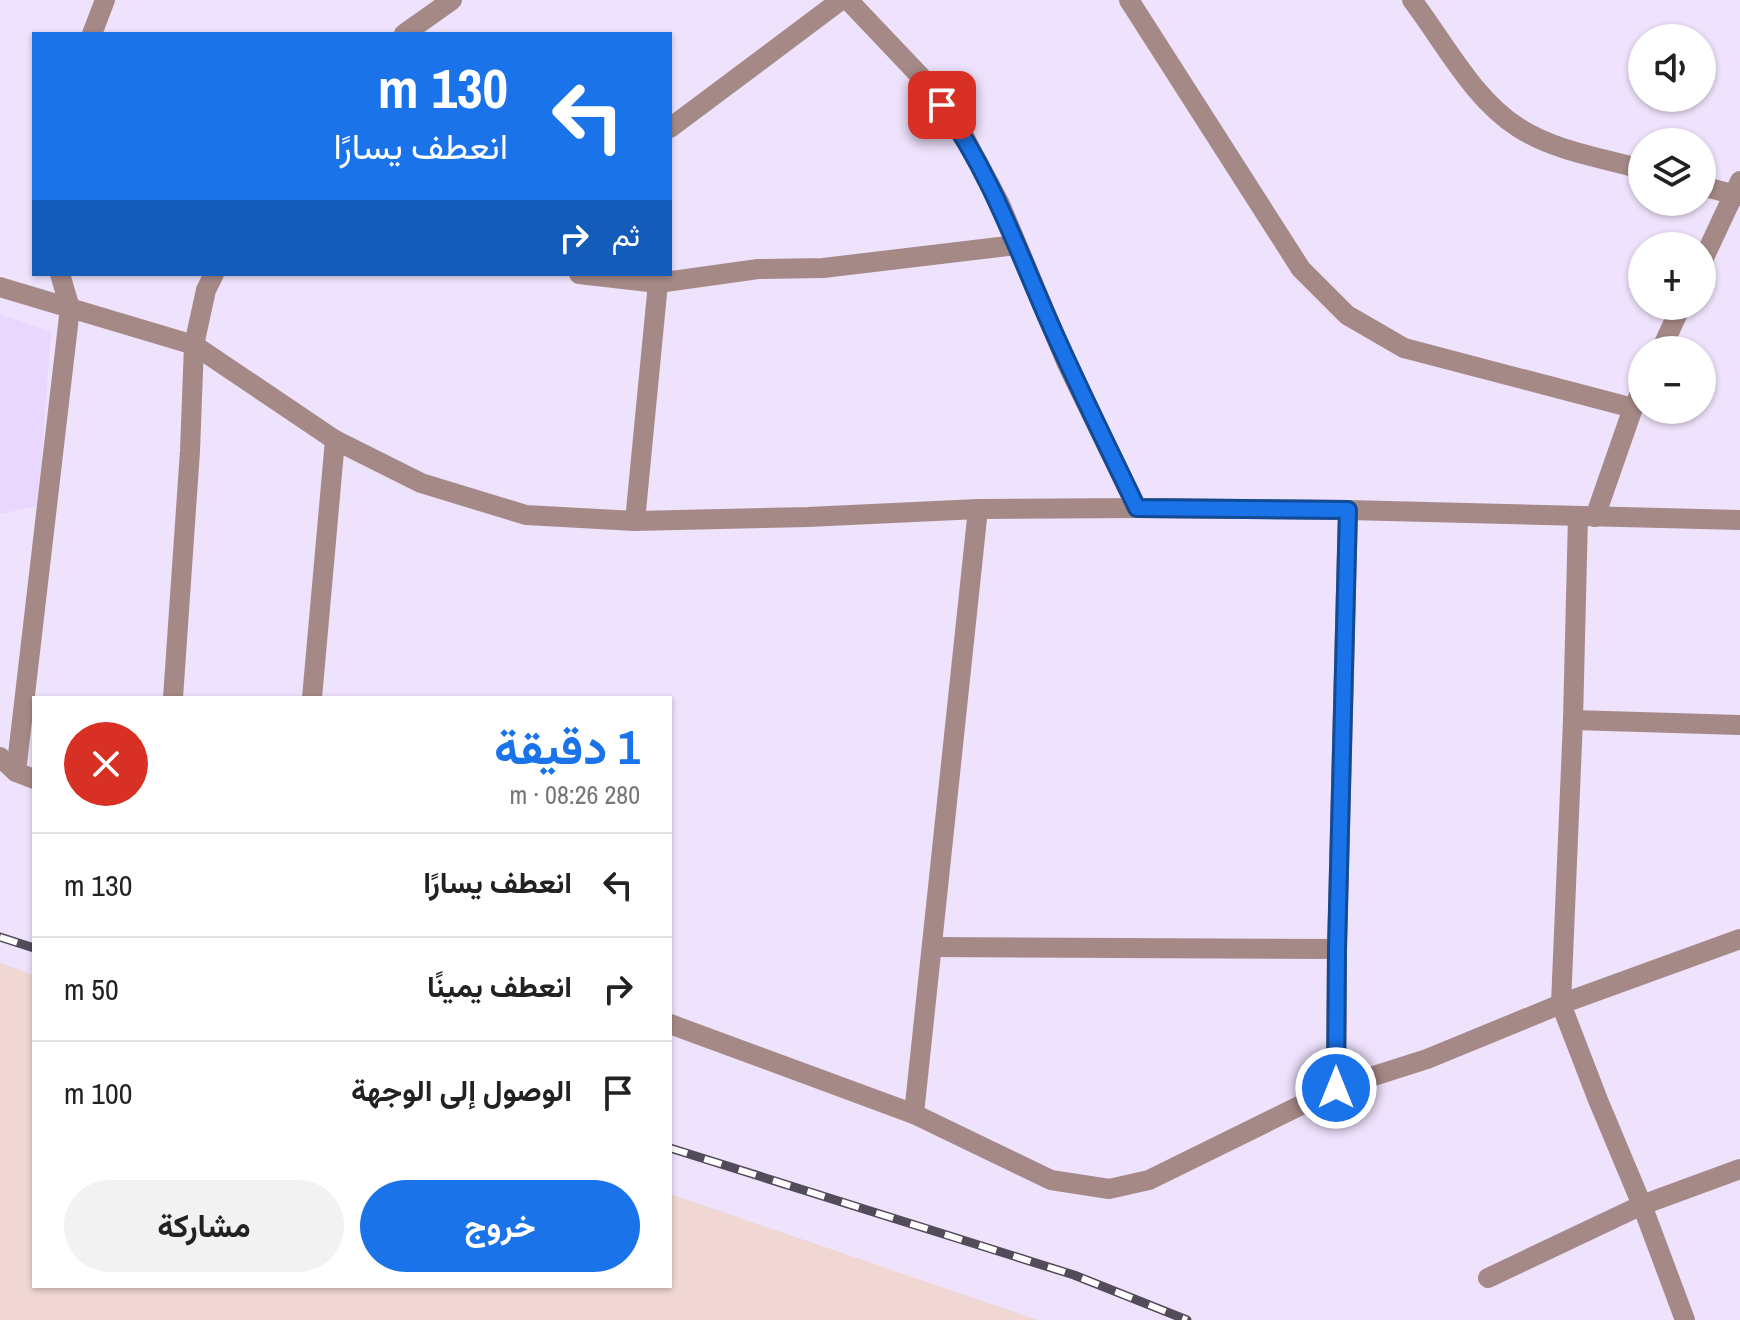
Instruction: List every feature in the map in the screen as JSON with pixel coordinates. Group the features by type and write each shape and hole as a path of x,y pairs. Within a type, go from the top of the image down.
{"street":[{"path":"93,32 105,0"},
{"path":"407,32 452,0"},
{"path":"672,127 841,0"},
{"path":"848,0 923,79 961,131 1000,204 1067,364 1137,508"},
{"path":"1129,0 1301,269 1347,315 1404,348 1628,397"},
{"path":"1412,0 1462,71 1490,104 1519,128 1558,146 1628,165"},
{"path":"1716,188 1738,190 1716,234"},
{"path":"597,276 658,283 758,269 823,268 1016,245"},
{"path":"33,696 70,308 61,276"},
{"path":"173,696 194,345 206,290 213,276"},
{"path":"635,521 658,283"},
{"path":"0,287 194,345 335,440 421,483 526,515 635,521 978,509 1137,508 1740,520"},
{"path":"1628,422 1586,516 1573,720 1561,1004 1685,1320"},
{"path":"312,696 335,440"},
{"path":"914,1114 978,509"},
{"path":"1336,1088 1348,510"},
{"path":"25,776 32,703"},
{"path":"1573,720 1740,725"},
{"path":"0,757 25,776"},
{"path":"672,1025 914,1114 1051,1180 1109,1189 1149,1180 1336,1088 1427,1059 1561,1004 1740,939"},
{"path":"932,947 1337,949"},
{"path":"1488,1278 1642,1205 1740,1169"}],"shaded area":[{"path":"0,314 51,332 38,506 0,514"},
{"path":"0,963 32,974 32,1288 672,1288 672,1195 1038,1320 0,1320"}],"railway":[{"path":"0,937 32,947"},
{"path":"672,1149 1074,1275 1187,1320"}],"route":[{"path":"942,105 961,131 1000,204 1067,364 1137,508 1348,510 1336,1088"}]}
